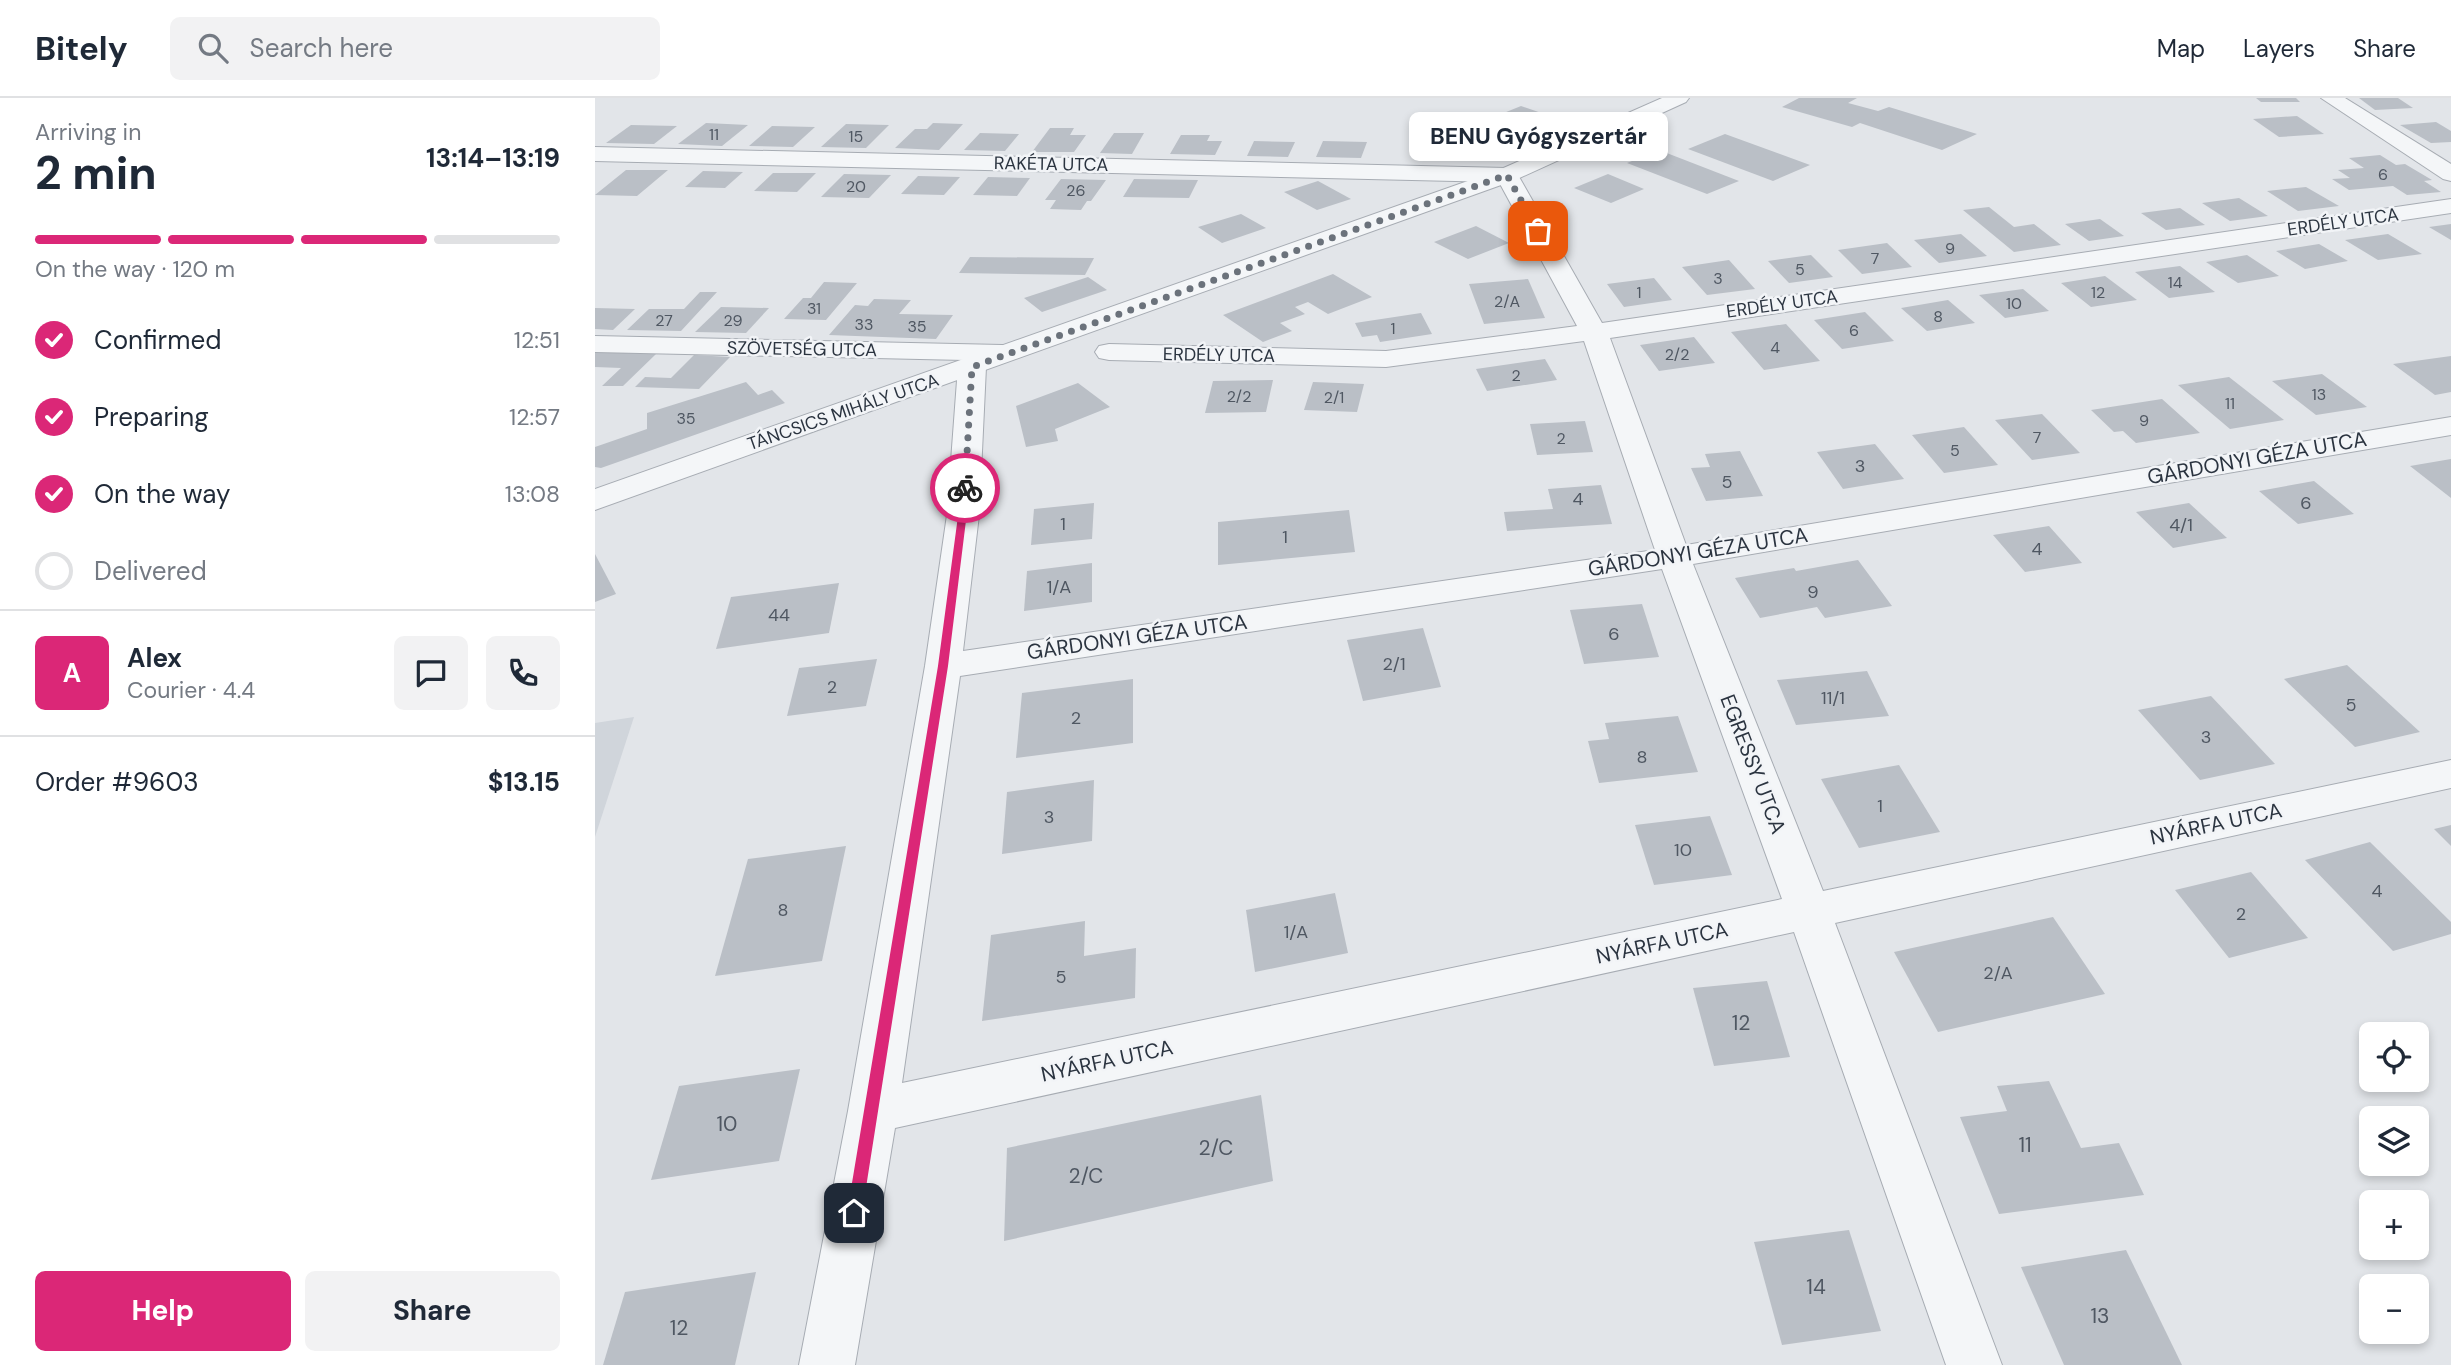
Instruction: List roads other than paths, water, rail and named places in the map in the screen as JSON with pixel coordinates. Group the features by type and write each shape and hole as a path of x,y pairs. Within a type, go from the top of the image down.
{"street":[{"name":"TÁNCSICS MIHÁLY UTCA","path":"595,500 1507,175 1679,98"},
{"path":"2331,98 2451,174"},
{"name":"RAKÉTA UTCA","path":"595,154 1507,175"},
{"name":"EGRESSY UTCA","path":"1507,175 1594,331 1674,557 1809,912 1974,1365"},
{"name":"ERDÉLY UTCA","path":"1109,352 1386,359 2451,206"},
{"name":"SZÖVETSÉG UTCA","path":"595,344 991,360"},
{"path":"827,1365 873,1111 943,666 963,514 991,360"},
{"name":"GÁRDONYI GÉZA UTCA","path":"943,666 1674,557 2451,426"},
{"name":"NYÁRFA UTCA","path":"873,1111 2451,774"}],"place":[{"name":"BENU Gyógyszertár","path":"1538,231"}]}
